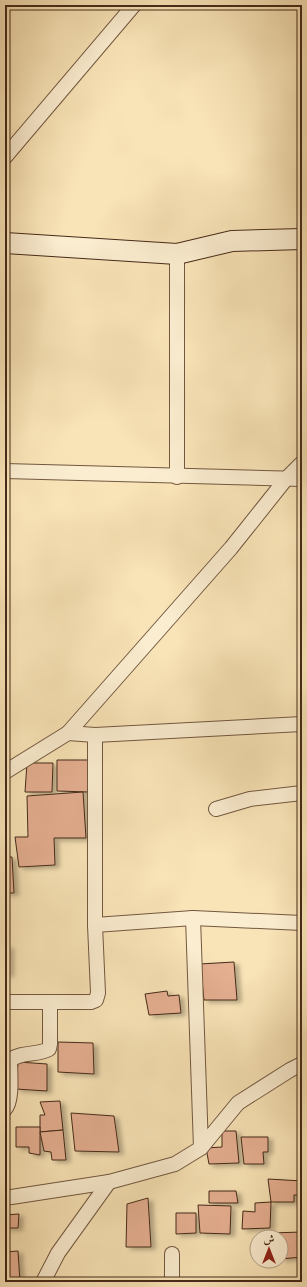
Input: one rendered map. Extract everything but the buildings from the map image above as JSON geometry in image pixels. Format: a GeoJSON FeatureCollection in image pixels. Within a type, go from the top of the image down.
{"type":"FeatureCollection","features":[{"type":"Feature","properties":{"kind":"street"},"geometry":{"type":"LineString","coordinates":[[5,157],[134,5]]}},
{"type":"Feature","properties":{"kind":"street"},"geometry":{"type":"LineString","coordinates":[[5,243],[176,254],[232,241],[302,239]]}},
{"type":"Feature","properties":{"kind":"street"},"geometry":{"type":"LineString","coordinates":[[176,254],[177,477]]}},
{"type":"Feature","properties":{"kind":"street"},"geometry":{"type":"LineString","coordinates":[[5,772],[68,733],[231,548],[286,479],[302,463]]}},
{"type":"Feature","properties":{"kind":"street"},"geometry":{"type":"LineString","coordinates":[[5,471],[177,477],[302,479]]}},
{"type":"Feature","properties":{"kind":"street"},"geometry":{"type":"LineString","coordinates":[[68,733],[95,735],[302,724]]}},
{"type":"Feature","properties":{"kind":"street"},"geometry":{"type":"LineString","coordinates":[[5,1002],[91,1002],[96,1000],[98,993],[94,925],[95,735]]}},
{"type":"Feature","properties":{"kind":"street"},"geometry":{"type":"LineString","coordinates":[[216,809],[250,799],[302,792]]}},
{"type":"Feature","properties":{"kind":"street"},"geometry":{"type":"LineString","coordinates":[[94,925],[192,918],[302,923]]}},
{"type":"Feature","properties":{"kind":"street"},"geometry":{"type":"LineString","coordinates":[[192,918],[200,1148]]}},
{"type":"Feature","properties":{"kind":"street"},"geometry":{"type":"LineString","coordinates":[[5,1109],[8,1106],[10,1096],[10,1060],[17,1055],[44,1052],[48,1049],[50,1044],[50,1002]]}},
{"type":"Feature","properties":{"kind":"street"},"geometry":{"type":"LineString","coordinates":[[5,1198],[109,1182],[175,1164],[200,1148],[238,1102],[302,1064]]}},
{"type":"Feature","properties":{"kind":"street"},"geometry":{"type":"LineString","coordinates":[[43,1282],[58,1253],[109,1182]]}},
{"type":"Feature","properties":{"kind":"street"},"geometry":{"type":"LineString","coordinates":[[172,1254],[172,1282]]}}]}
